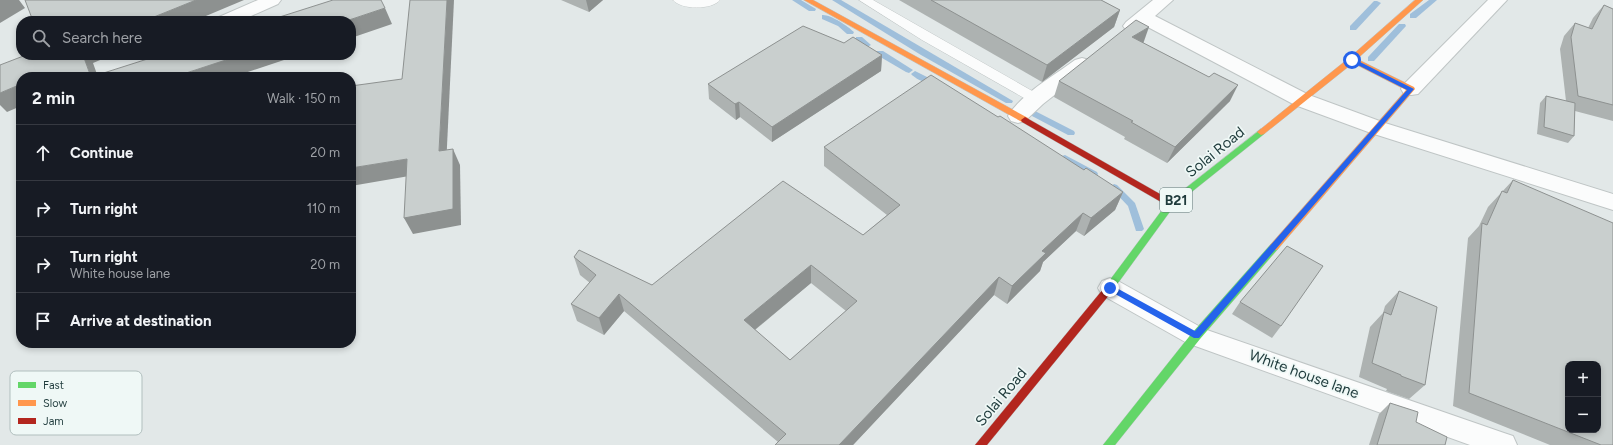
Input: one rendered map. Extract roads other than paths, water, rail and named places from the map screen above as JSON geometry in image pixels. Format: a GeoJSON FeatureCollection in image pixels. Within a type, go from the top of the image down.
{"type":"FeatureCollection","features":[{"type":"Feature","properties":{"kind":"main road"},"geometry":{"type":"LineString","coordinates":[[808,0],[1018,116],[1171,204]]}},
{"type":"Feature","properties":{"kind":"main road","name":"Solai Road"},"geometry":{"type":"LineString","coordinates":[[980,445],[1110,288],[1171,204],[1352,60],[1419,0]]}},
{"type":"Feature","properties":{"kind":"main road"},"geometry":{"type":"LineString","coordinates":[[1108,445],[1196,336],[1411,89],[1352,60]]}},
{"type":"Feature","properties":{"kind":"street"},"geometry":{"type":"LineString","coordinates":[[236,16],[272,0]]}},
{"type":"Feature","properties":{"kind":"street"},"geometry":{"type":"LineString","coordinates":[[1164,0],[1127,25],[1302,100],[1378,128],[1613,202]]}},
{"type":"Feature","properties":{"kind":"street"},"geometry":{"type":"LineString","coordinates":[[1411,89],[1498,0]]}},
{"type":"Feature","properties":{"kind":"street"},"geometry":{"type":"LineString","coordinates":[[1018,116],[1036,99],[1093,56]]}},
{"type":"Feature","properties":{"kind":"street","name":"White house lane"},"geometry":{"type":"LineString","coordinates":[[1110,288],[1196,336],[1504,445]]}},
{"type":"Feature","properties":{"kind":"lane"},"geometry":{"type":"LineString","coordinates":[[679,0],[690,4],[708,3],[714,0]]}},
{"type":"Feature","properties":{"kind":"lane"},"geometry":{"type":"LineString","coordinates":[[865,0],[926,37],[1036,99]]}},
{"type":"Feature","properties":{"kind":"waterway"},"geometry":{"type":"LineString","coordinates":[[796,0],[812,9]]}},
{"type":"Feature","properties":{"kind":"waterway"},"geometry":{"type":"LineString","coordinates":[[836,0],[924,53],[1009,101]]}},
{"type":"Feature","properties":{"kind":"waterway"},"geometry":{"type":"LineString","coordinates":[[1413,16],[1433,0]]}},
{"type":"Feature","properties":{"kind":"waterway"},"geometry":{"type":"LineString","coordinates":[[1353,28],[1377,3]]}},
{"type":"Feature","properties":{"kind":"waterway"},"geometry":{"type":"LineString","coordinates":[[825,17],[838,24]]}},
{"type":"Feature","properties":{"kind":"waterway"},"geometry":{"type":"LineString","coordinates":[[842,26],[850,32]]}},
{"type":"Feature","properties":{"kind":"waterway"},"geometry":{"type":"LineString","coordinates":[[1371,59],[1402,26]]}},
{"type":"Feature","properties":{"kind":"waterway"},"geometry":{"type":"LineString","coordinates":[[859,39],[867,45]]}},
{"type":"Feature","properties":{"kind":"waterway"},"geometry":{"type":"LineString","coordinates":[[880,53],[909,70]]}},
{"type":"Feature","properties":{"kind":"waterway"},"geometry":{"type":"LineString","coordinates":[[915,74],[926,80]]}},
{"type":"Feature","properties":{"kind":"waterway"},"geometry":{"type":"LineString","coordinates":[[1035,114],[1071,133]]}},
{"type":"Feature","properties":{"kind":"waterway"},"geometry":{"type":"LineString","coordinates":[[1065,158],[1094,174]]}},
{"type":"Feature","properties":{"kind":"waterway"},"geometry":{"type":"LineString","coordinates":[[1114,187],[1132,205],[1139,229]]}}]}
